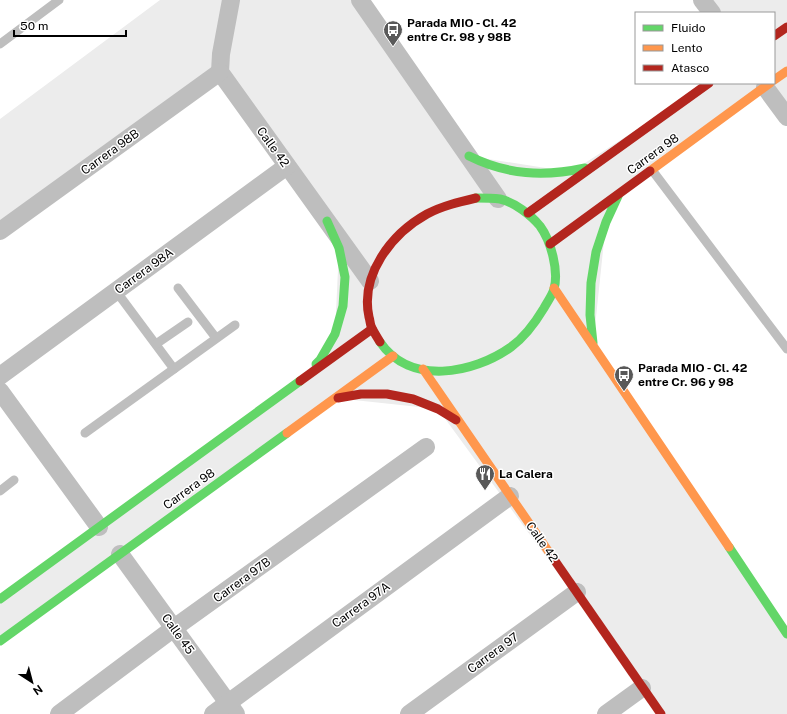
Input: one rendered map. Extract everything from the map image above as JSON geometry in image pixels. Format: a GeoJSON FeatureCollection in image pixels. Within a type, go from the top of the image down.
{"type":"FeatureCollection","features":[{"type":"Feature","properties":{"kind":"street"},"geometry":{"type":"LineString","coordinates":[[220,72],[221,54],[231,0]]}},
{"type":"Feature","properties":{"kind":"street"},"geometry":{"type":"LineString","coordinates":[[360,0],[498,199]]}},
{"type":"Feature","properties":{"kind":"street"},"geometry":{"type":"LineString","coordinates":[[702,0],[711,12]]}},
{"type":"Feature","properties":{"kind":"street"},"geometry":{"type":"LineString","coordinates":[[775,35],[787,27]]}},
{"type":"Feature","properties":{"kind":"street","name":"Carrera 98"},"geometry":{"type":"LineString","coordinates":[[775,79],[787,71]]}},
{"type":"Feature","properties":{"kind":"street","name":"Calle 42"},"geometry":{"type":"LineString","coordinates":[[220,72],[370,280]]}},
{"type":"Feature","properties":{"kind":"street","name":"Carrera 98B"},"geometry":{"type":"LineString","coordinates":[[0,231],[220,72]]}},
{"type":"Feature","properties":{"kind":"street","name":"Carrera 98"},"geometry":{"type":"LineString","coordinates":[[528,213],[708,84]]}},
{"type":"Feature","properties":{"kind":"street","name":"Carrera 98"},"geometry":{"type":"LineString","coordinates":[[550,244],[769,84]]}},
{"type":"Feature","properties":{"kind":"street"},"geometry":{"type":"LineString","coordinates":[[770,84],[787,118]]}},
{"type":"Feature","properties":{"kind":"street"},"geometry":{"type":"LineString","coordinates":[[469,156],[488,165],[529,174],[571,172],[592,167]]}},
{"type":"Feature","properties":{"kind":"street","name":"Carrera 98A"},"geometry":{"type":"LineString","coordinates":[[0,376],[287,166]]}},
{"type":"Feature","properties":{"kind":"street"},"geometry":{"type":"LineString","coordinates":[[593,346],[590,315],[591,283],[596,252],[606,222],[620,193]]}},
{"type":"Feature","properties":{"kind":"street"},"geometry":{"type":"LineString","coordinates":[[476,198],[498,199],[517,206],[528,213],[545,233],[550,244],[554,259],[555,275],[554,288],[542,311],[529,330],[511,346],[491,359],[469,367],[446,371],[411,367],[401,362],[384,348],[372,329],[367,313],[367,296],[370,280],[376,264],[389,245],[409,225],[424,215],[439,208],[456,202],[476,198]]}},
{"type":"Feature","properties":{"kind":"street"},"geometry":{"type":"LineString","coordinates":[[300,381],[320,360],[335,334],[343,306],[345,277],[339,248],[327,221]]}},
{"type":"Feature","properties":{"kind":"street"},"geometry":{"type":"LineString","coordinates":[[554,288],[787,634]]}},
{"type":"Feature","properties":{"kind":"street","name":"Carrera 98"},"geometry":{"type":"LineString","coordinates":[[0,599],[372,329]]}},
{"type":"Feature","properties":{"kind":"street","name":"Carrera 98"},"geometry":{"type":"LineString","coordinates":[[0,641],[393,356]]}},
{"type":"Feature","properties":{"kind":"street","name":"Calle 42"},"geometry":{"type":"LineString","coordinates":[[423,369],[661,714]]}},
{"type":"Feature","properties":{"kind":"street"},"geometry":{"type":"LineString","coordinates":[[0,391],[99,527]]}},
{"type":"Feature","properties":{"kind":"street"},"geometry":{"type":"LineString","coordinates":[[334,398],[361,394],[387,394],[413,399],[438,409],[461,423]]}},
{"type":"Feature","properties":{"kind":"street","name":"Carrera 97B"},"geometry":{"type":"LineString","coordinates":[[59,714],[174,628],[426,447]]}},
{"type":"Feature","properties":{"kind":"street","name":"Carrera 97A"},"geometry":{"type":"LineString","coordinates":[[213,714],[232,708],[510,496]]}},
{"type":"Feature","properties":{"kind":"street","name":"Calle 45"},"geometry":{"type":"LineString","coordinates":[[120,554],[232,708]]}},
{"type":"Feature","properties":{"kind":"street","name":"Carrera 97"},"geometry":{"type":"LineString","coordinates":[[409,714],[577,592]]}},
{"type":"Feature","properties":{"kind":"street"},"geometry":{"type":"LineString","coordinates":[[606,714],[642,688]]}},
{"type":"Feature","properties":{"kind":"lane"},"geometry":{"type":"LineString","coordinates":[[0,44],[59,0]]}},
{"type":"Feature","properties":{"kind":"lane"},"geometry":{"type":"LineString","coordinates":[[652,170],[787,349]]}},
{"type":"Feature","properties":{"kind":"lane"},"geometry":{"type":"LineString","coordinates":[[178,288],[216,338]]}},
{"type":"Feature","properties":{"kind":"lane"},"geometry":{"type":"LineString","coordinates":[[116,292],[174,369]]}},
{"type":"Feature","properties":{"kind":"lane"},"geometry":{"type":"LineString","coordinates":[[156,344],[188,322]]}},
{"type":"Feature","properties":{"kind":"lane"},"geometry":{"type":"LineString","coordinates":[[85,433],[235,325]]}},
{"type":"Feature","properties":{"kind":"lane"},"geometry":{"type":"LineString","coordinates":[[0,491],[14,480]]}},
{"type":"Feature","properties":{"kind":"shaded area"},"geometry":{"type":"Polygon","coordinates":[[[160,0],[360,0],[469,156],[571,172],[707,84],[775,84],[775,12],[711,12],[702,0],[787,0],[787,117],[765,87],[620,193],[606,222],[593,346],[787,634],[787,714],[661,714],[438,409],[335,398],[0,641],[0,599],[300,381],[335,334],[339,248],[220,73],[0,231],[0,119],[160,0]]]}},
{"type":"Feature","properties":{"kind":"traffic: fast"},"geometry":{"type":"LineString","coordinates":[[469,156],[512,171],[555,173],[585,168]]}},
{"type":"Feature","properties":{"kind":"traffic: fast"},"geometry":{"type":"LineString","coordinates":[[593,343],[590,315],[591,283],[596,252],[606,222],[618,196]]}},
{"type":"Feature","properties":{"kind":"traffic: fast"},"geometry":{"type":"LineString","coordinates":[[380,342],[393,356],[408,365],[425,370],[442,371],[461,369],[479,364],[511,347],[525,334],[537,319],[552,294],[555,282],[555,265],[551,248],[544,232],[532,218],[511,203],[500,199],[476,198]]}},
{"type":"Feature","properties":{"kind":"traffic: fast"},"geometry":{"type":"LineString","coordinates":[[316,364],[320,360],[335,334],[343,306],[345,277],[339,248],[327,221]]}},
{"type":"Feature","properties":{"kind":"traffic: fast"},"geometry":{"type":"LineString","coordinates":[[0,599],[300,381]]}},
{"type":"Feature","properties":{"kind":"traffic: fast"},"geometry":{"type":"LineString","coordinates":[[0,641],[287,433]]}},
{"type":"Feature","properties":{"kind":"traffic: fast"},"geometry":{"type":"LineString","coordinates":[[729,547],[787,634]]}},
{"type":"Feature","properties":{"kind":"traffic: slow"},"geometry":{"type":"LineString","coordinates":[[775,79],[787,71]]}},
{"type":"Feature","properties":{"kind":"traffic: slow"},"geometry":{"type":"LineString","coordinates":[[650,171],[769,84]]}},
{"type":"Feature","properties":{"kind":"traffic: slow"},"geometry":{"type":"LineString","coordinates":[[554,288],[729,547]]}},
{"type":"Feature","properties":{"kind":"traffic: slow"},"geometry":{"type":"LineString","coordinates":[[287,433],[393,356]]}},
{"type":"Feature","properties":{"kind":"traffic: slow"},"geometry":{"type":"LineString","coordinates":[[423,369],[553,558]]}},
{"type":"Feature","properties":{"kind":"traffic: jam"},"geometry":{"type":"LineString","coordinates":[[775,35],[787,27]]}},
{"type":"Feature","properties":{"kind":"traffic: jam"},"geometry":{"type":"LineString","coordinates":[[528,213],[708,84]]}},
{"type":"Feature","properties":{"kind":"traffic: jam"},"geometry":{"type":"LineString","coordinates":[[550,244],[650,171]]}},
{"type":"Feature","properties":{"kind":"traffic: jam"},"geometry":{"type":"LineString","coordinates":[[380,342],[371,326],[367,301],[369,286],[381,257],[390,244],[414,222],[445,206],[476,198]]}},
{"type":"Feature","properties":{"kind":"traffic: jam"},"geometry":{"type":"LineString","coordinates":[[300,381],[372,329]]}},
{"type":"Feature","properties":{"kind":"traffic: jam"},"geometry":{"type":"LineString","coordinates":[[338,398],[361,394],[387,394],[413,399],[438,409],[456,420]]}},
{"type":"Feature","properties":{"kind":"traffic: jam"},"geometry":{"type":"LineString","coordinates":[[553,558],[661,714]]}},
{"type":"Feature","properties":{"kind":"place","name":"Parada MIO - Cl. 42 entre Cr. 98 y 98B"},"geometry":{"type":"Point","coordinates":[393,47]}},
{"type":"Feature","properties":{"kind":"place","name":"Parada MIO - Cl. 42 entre Cr. 96 y 98"},"geometry":{"type":"Point","coordinates":[624,392]}},
{"type":"Feature","properties":{"kind":"place","name":"La Calera"},"geometry":{"type":"Point","coordinates":[485,491]}}]}
